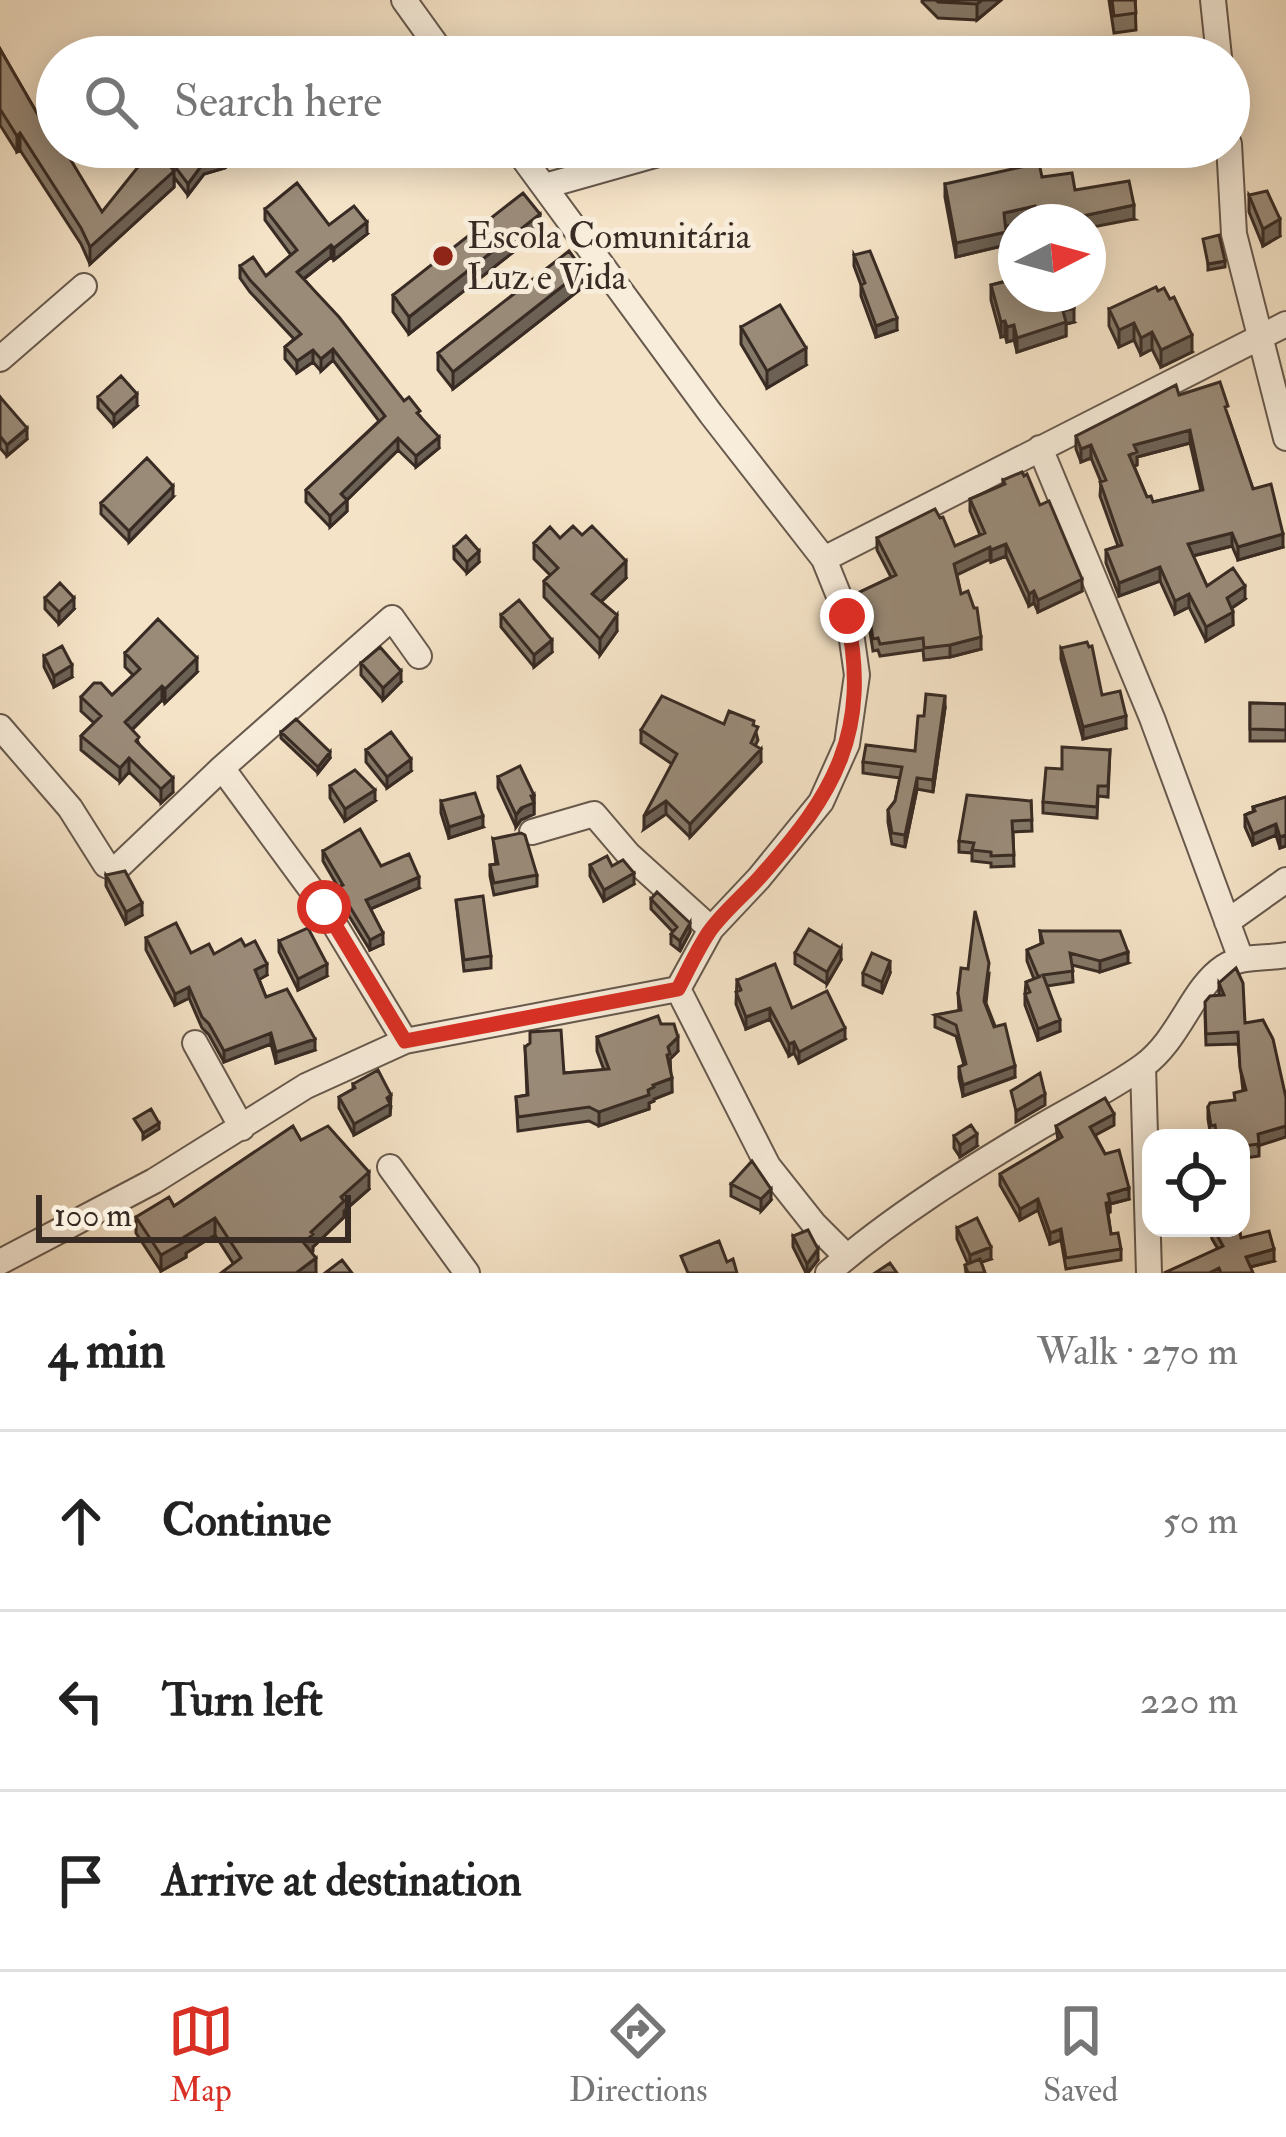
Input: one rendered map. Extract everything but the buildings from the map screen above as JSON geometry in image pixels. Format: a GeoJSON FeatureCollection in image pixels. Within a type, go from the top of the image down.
{"type":"FeatureCollection","features":[{"type":"Feature","properties":{"kind":"street"},"geometry":{"type":"LineString","coordinates":[[404,0],[430,36]]}},
{"type":"Feature","properties":{"kind":"street"},"geometry":{"type":"LineString","coordinates":[[1213,0],[1217,36]]}},
{"type":"Feature","properties":{"kind":"street"},"geometry":{"type":"LineString","coordinates":[[531,168],[710,414],[824,559],[847,616],[856,675],[848,744],[821,802],[711,929],[678,989]]}},
{"type":"Feature","properties":{"kind":"street"},"geometry":{"type":"LineString","coordinates":[[545,186],[609,168]]}},
{"type":"Feature","properties":{"kind":"street"},"geometry":{"type":"LineString","coordinates":[[1230,168],[1234,234],[1286,438]]}},
{"type":"Feature","properties":{"kind":"street"},"geometry":{"type":"LineString","coordinates":[[0,359],[84,286]]}},
{"type":"Feature","properties":{"kind":"street"},"geometry":{"type":"LineString","coordinates":[[824,559],[1286,324]]}},
{"type":"Feature","properties":{"kind":"street"},"geometry":{"type":"LineString","coordinates":[[1040,448],[1144,698],[1241,959]]}},
{"type":"Feature","properties":{"kind":"street"},"geometry":{"type":"LineString","coordinates":[[0,727],[70,808],[110,868],[116,869],[392,618],[419,656]]}},
{"type":"Feature","properties":{"kind":"street"},"geometry":{"type":"LineString","coordinates":[[222,768],[324,907],[405,1041]]}},
{"type":"Feature","properties":{"kind":"street"},"geometry":{"type":"LineString","coordinates":[[532,832],[594,814],[629,855],[711,929]]}},
{"type":"Feature","properties":{"kind":"street"},"geometry":{"type":"LineString","coordinates":[[1227,922],[1286,880]]}},
{"type":"Feature","properties":{"kind":"street"},"geometry":{"type":"LineString","coordinates":[[678,989],[768,1166],[814,1224],[838,1265],[991,1156],[1143,1066],[1168,1044],[1208,981],[1225,965],[1286,955]]}},
{"type":"Feature","properties":{"kind":"street"},"geometry":{"type":"LineString","coordinates":[[0,1262],[154,1181],[306,1087],[405,1041],[678,989]]}},
{"type":"Feature","properties":{"kind":"street"},"geometry":{"type":"LineString","coordinates":[[195,1043],[242,1128]]}},
{"type":"Feature","properties":{"kind":"street"},"geometry":{"type":"LineString","coordinates":[[1143,1066],[1149,1273]]}},
{"type":"Feature","properties":{"kind":"street"},"geometry":{"type":"LineString","coordinates":[[389,1167],[466,1273]]}},
{"type":"Feature","properties":{"kind":"place","name":"Escola Comunitária Luz e Vida"},"geometry":{"type":"Point","coordinates":[443,256]}},
{"type":"Feature","properties":{"kind":"route"},"geometry":{"type":"LineString","coordinates":[[324,907],[405,1041],[678,989],[711,929],[821,802],[848,744],[856,675],[847,616]]}}]}
